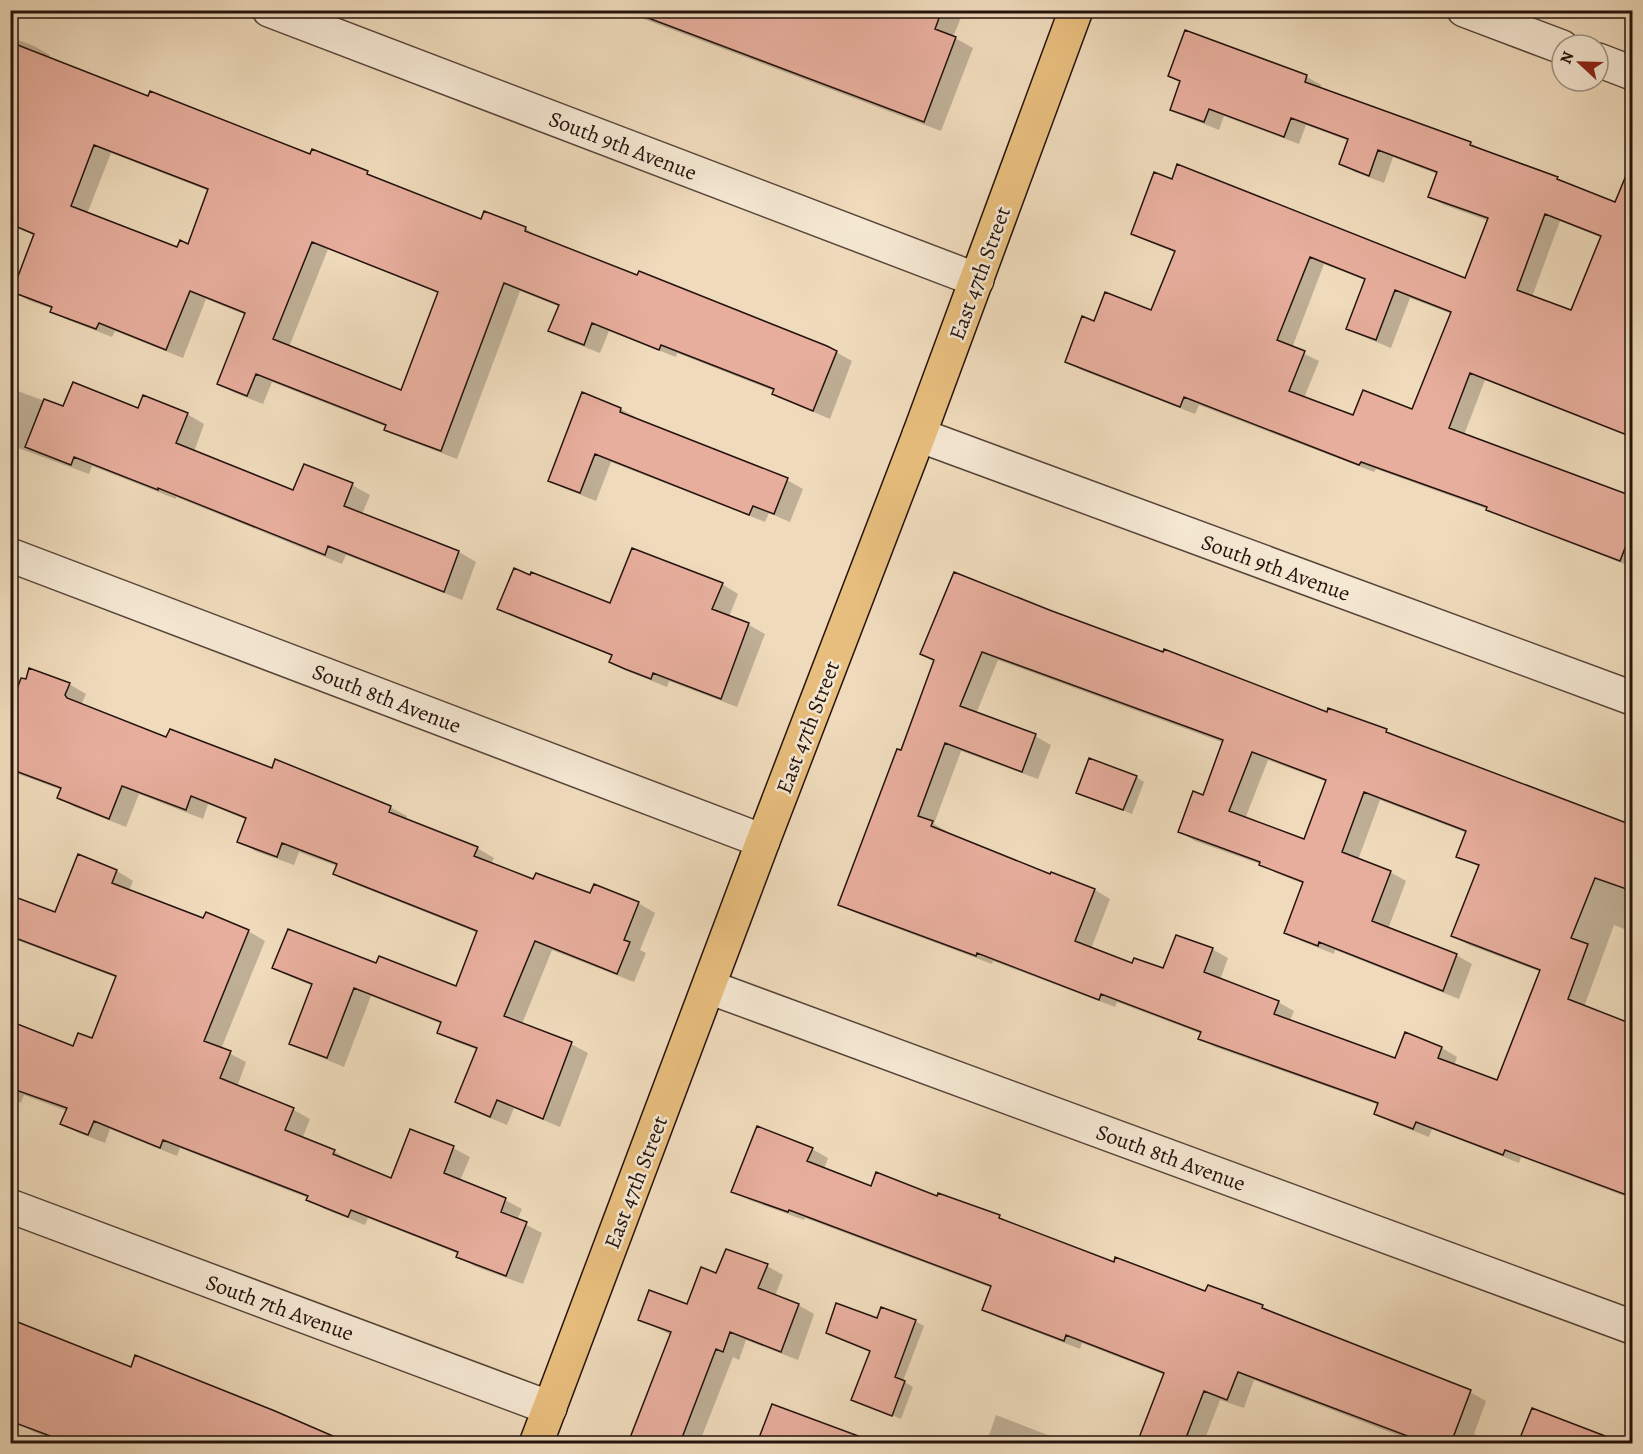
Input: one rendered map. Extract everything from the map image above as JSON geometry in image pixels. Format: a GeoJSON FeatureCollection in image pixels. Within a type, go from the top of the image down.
{"type":"FeatureCollection","features":[{"type":"Feature","properties":{"kind":"main road","name":"East 47th Street"},"geometry":{"type":"LineString","coordinates":[[536,1443],[919,435],[1076,10]]}},
{"type":"Feature","properties":{"kind":"street"},"geometry":{"type":"LineString","coordinates":[[1464,10],[1550,42]]}},
{"type":"Feature","properties":{"kind":"street","name":"South 9th Avenue"},"geometry":{"type":"LineString","coordinates":[[289,14],[976,280]]}},
{"type":"Feature","properties":{"kind":"street"},"geometry":{"type":"LineString","coordinates":[[1610,65],[1632,73]]}},
{"type":"Feature","properties":{"kind":"street","name":"South 9th Avenue"},"geometry":{"type":"LineString","coordinates":[[919,435],[1632,698]]}},
{"type":"Feature","properties":{"kind":"street","name":"South 8th Avenue"},"geometry":{"type":"LineString","coordinates":[[10,555],[763,841]]}},
{"type":"Feature","properties":{"kind":"street","name":"South 8th Avenue"},"geometry":{"type":"LineString","coordinates":[[710,987],[1632,1327]]}},
{"type":"Feature","properties":{"kind":"street","name":"South 7th Avenue"},"geometry":{"type":"LineString","coordinates":[[10,1206],[550,1408]]}},
{"type":"Feature","properties":{"kind":"building"},"geometry":{"type":"Polygon","coordinates":[[[636,10],[942,10],[935,29],[956,37],[924,122],[635,13],[636,10]]]}},
{"type":"Feature","properties":{"kind":"building"},"geometry":{"type":"Polygon","coordinates":[[[1185,30],[1307,75],[1305,82],[1471,142],[1470,145],[1558,177],[1557,179],[1615,202],[1632,161],[1632,437],[1470,373],[1449,428],[1632,496],[1632,530],[1620,561],[1486,510],[1487,507],[1361,462],[1359,465],[1184,397],[1180,407],[1065,362],[1082,316],[1094,321],[1105,292],[1151,310],[1175,251],[1131,234],[1154,172],[1172,179],[1177,164],[1465,278],[1488,218],[1428,197],[1437,172],[1378,150],[1369,176],[1339,164],[1348,139],[1291,118],[1284,137],[1209,109],[1204,122],[1170,110],[1180,81],[1168,76],[1185,30]],[[1545,214],[1517,290],[1571,310],[1601,236],[1545,214]],[[1310,257],[1277,340],[1305,351],[1289,391],[1353,415],[1363,390],[1412,409],[1451,312],[1395,290],[1376,340],[1346,329],[1365,279],[1310,257]]]}},
{"type":"Feature","properties":{"kind":"building"},"geometry":{"type":"Polygon","coordinates":[[[10,42],[148,96],[150,91],[310,154],[312,149],[368,171],[367,174],[481,219],[484,211],[526,227],[525,231],[637,275],[639,271],[837,351],[813,411],[772,394],[774,389],[661,345],[659,350],[592,323],[584,345],[548,331],[559,305],[504,283],[441,451],[384,430],[386,425],[256,374],[247,396],[217,384],[245,313],[190,291],[166,350],[99,323],[96,329],[50,312],[52,307],[12,292],[34,234],[10,224],[10,42]],[[94,145],[71,206],[177,247],[180,240],[188,244],[208,189],[94,145]],[[312,242],[273,339],[401,390],[438,292],[312,242]]]}},
{"type":"Feature","properties":{"kind":"building"},"geometry":{"type":"Polygon","coordinates":[[[73,382],[138,408],[143,395],[188,413],[176,443],[293,490],[304,464],[353,483],[344,506],[459,551],[444,592],[328,546],[325,555],[74,457],[71,465],[25,447],[44,399],[63,406],[73,382]]]}},
{"type":"Feature","properties":{"kind":"building"},"geometry":{"type":"Polygon","coordinates":[[[582,392],[621,408],[620,412],[788,478],[774,514],[753,506],[749,515],[595,454],[580,493],[548,481],[582,392]]]}},
{"type":"Feature","properties":{"kind":"building"},"geometry":{"type":"Polygon","coordinates":[[[632,548],[723,583],[712,609],[749,623],[721,699],[653,673],[651,679],[625,669],[609,662],[612,655],[497,609],[514,568],[530,575],[531,572],[610,603],[632,548]]]}},
{"type":"Feature","properties":{"kind":"building"},"geometry":{"type":"Polygon","coordinates":[[[954,572],[1052,611],[1163,652],[1164,649],[1327,712],[1328,708],[1387,729],[1386,732],[1632,825],[1632,891],[1595,878],[1571,938],[1588,944],[1568,999],[1632,1024],[1632,1197],[1505,1150],[1503,1155],[1416,1122],[1413,1129],[1374,1114],[1378,1103],[1198,1039],[1201,1032],[1101,994],[1099,1000],[977,953],[976,956],[838,905],[897,749],[901,750],[934,660],[920,654],[954,572]],[[982,652],[960,706],[1036,734],[1022,772],[945,743],[918,816],[933,821],[931,826],[1050,874],[1051,872],[1095,889],[1075,941],[1132,963],[1134,958],[1163,968],[1176,935],[1213,948],[1204,972],[1279,1001],[1274,1014],[1395,1058],[1405,1032],[1442,1047],[1438,1058],[1497,1080],[1540,970],[1451,936],[1479,865],[1456,857],[1466,831],[1364,792],[1342,852],[1391,871],[1372,921],[1457,954],[1443,991],[1319,942],[1318,946],[1284,933],[1303,882],[1259,865],[1260,862],[1178,832],[1193,791],[1203,795],[1223,740],[982,652]],[[1252,752],[1229,811],[1304,839],[1326,780],[1252,752]]]}},
{"type":"Feature","properties":{"kind":"building"},"geometry":{"type":"Polygon","coordinates":[[[29,668],[70,683],[65,695],[67,698],[166,737],[170,729],[272,768],[275,759],[391,806],[389,812],[478,847],[474,856],[533,879],[536,873],[590,893],[594,884],[639,902],[624,940],[630,942],[617,974],[535,941],[504,1016],[572,1042],[543,1119],[497,1100],[490,1117],[455,1102],[477,1048],[437,1033],[441,1022],[354,988],[327,1058],[289,1044],[312,984],[272,968],[288,929],[376,963],[379,956],[456,986],[477,931],[333,874],[337,864],[282,843],[277,857],[237,842],[246,818],[191,796],[186,810],[122,786],[109,819],[57,798],[61,788],[10,769],[10,708],[21,678],[26,679],[29,668]]]}},
{"type":"Feature","properties":{"kind":"building"},"geometry":{"type":"Polygon","coordinates":[[[1089,758],[1137,776],[1123,810],[1076,793],[1089,758]]]}},
{"type":"Feature","properties":{"kind":"building"},"geometry":{"type":"Polygon","coordinates":[[[78,854],[117,870],[112,883],[203,918],[206,912],[249,930],[204,1041],[231,1051],[220,1078],[294,1108],[285,1130],[335,1150],[333,1154],[391,1178],[410,1129],[454,1146],[444,1173],[506,1198],[501,1212],[527,1222],[506,1276],[456,1257],[458,1252],[351,1210],[348,1217],[306,1200],[308,1196],[163,1140],[160,1148],[94,1121],[88,1135],[60,1124],[67,1108],[10,1088],[10,1021],[73,1046],[78,1033],[92,1038],[116,976],[10,936],[10,895],[55,912],[78,854]]]}},
{"type":"Feature","properties":{"kind":"building"},"geometry":{"type":"Polygon","coordinates":[[[757,1126],[813,1148],[807,1161],[871,1186],[876,1172],[937,1196],[938,1193],[1000,1215],[999,1218],[1114,1262],[1115,1257],[1205,1291],[1208,1285],[1263,1305],[1262,1308],[1471,1390],[1451,1443],[1426,1443],[1238,1372],[1227,1400],[1204,1391],[1184,1443],[1137,1443],[1164,1373],[1066,1335],[1064,1341],[982,1310],[991,1286],[789,1210],[788,1212],[731,1192],[757,1126]]]}},
{"type":"Feature","properties":{"kind":"building"},"geometry":{"type":"Polygon","coordinates":[[[726,1249],[768,1264],[758,1288],[799,1304],[781,1352],[730,1332],[723,1352],[716,1349],[680,1443],[628,1443],[671,1332],[638,1320],[649,1290],[687,1304],[701,1267],[716,1273],[726,1249]]]}},
{"type":"Feature","properties":{"kind":"building"},"geometry":{"type":"Polygon","coordinates":[[[836,1303],[877,1318],[881,1307],[916,1320],[895,1377],[905,1381],[892,1416],[851,1400],[870,1351],[826,1333],[836,1303]]]}},
{"type":"Feature","properties":{"kind":"building"},"geometry":{"type":"Polygon","coordinates":[[[10,1319],[131,1367],[135,1355],[349,1443],[69,1443],[10,1421],[10,1319]]]}},
{"type":"Feature","properties":{"kind":"building"},"geometry":{"type":"Polygon","coordinates":[[[772,1404],[869,1440],[868,1443],[757,1443],[772,1404]]]}},
{"type":"Feature","properties":{"kind":"building"},"geometry":{"type":"Polygon","coordinates":[[[1532,1408],[1618,1441],[1617,1443],[1518,1443],[1532,1408]]]}}]}
